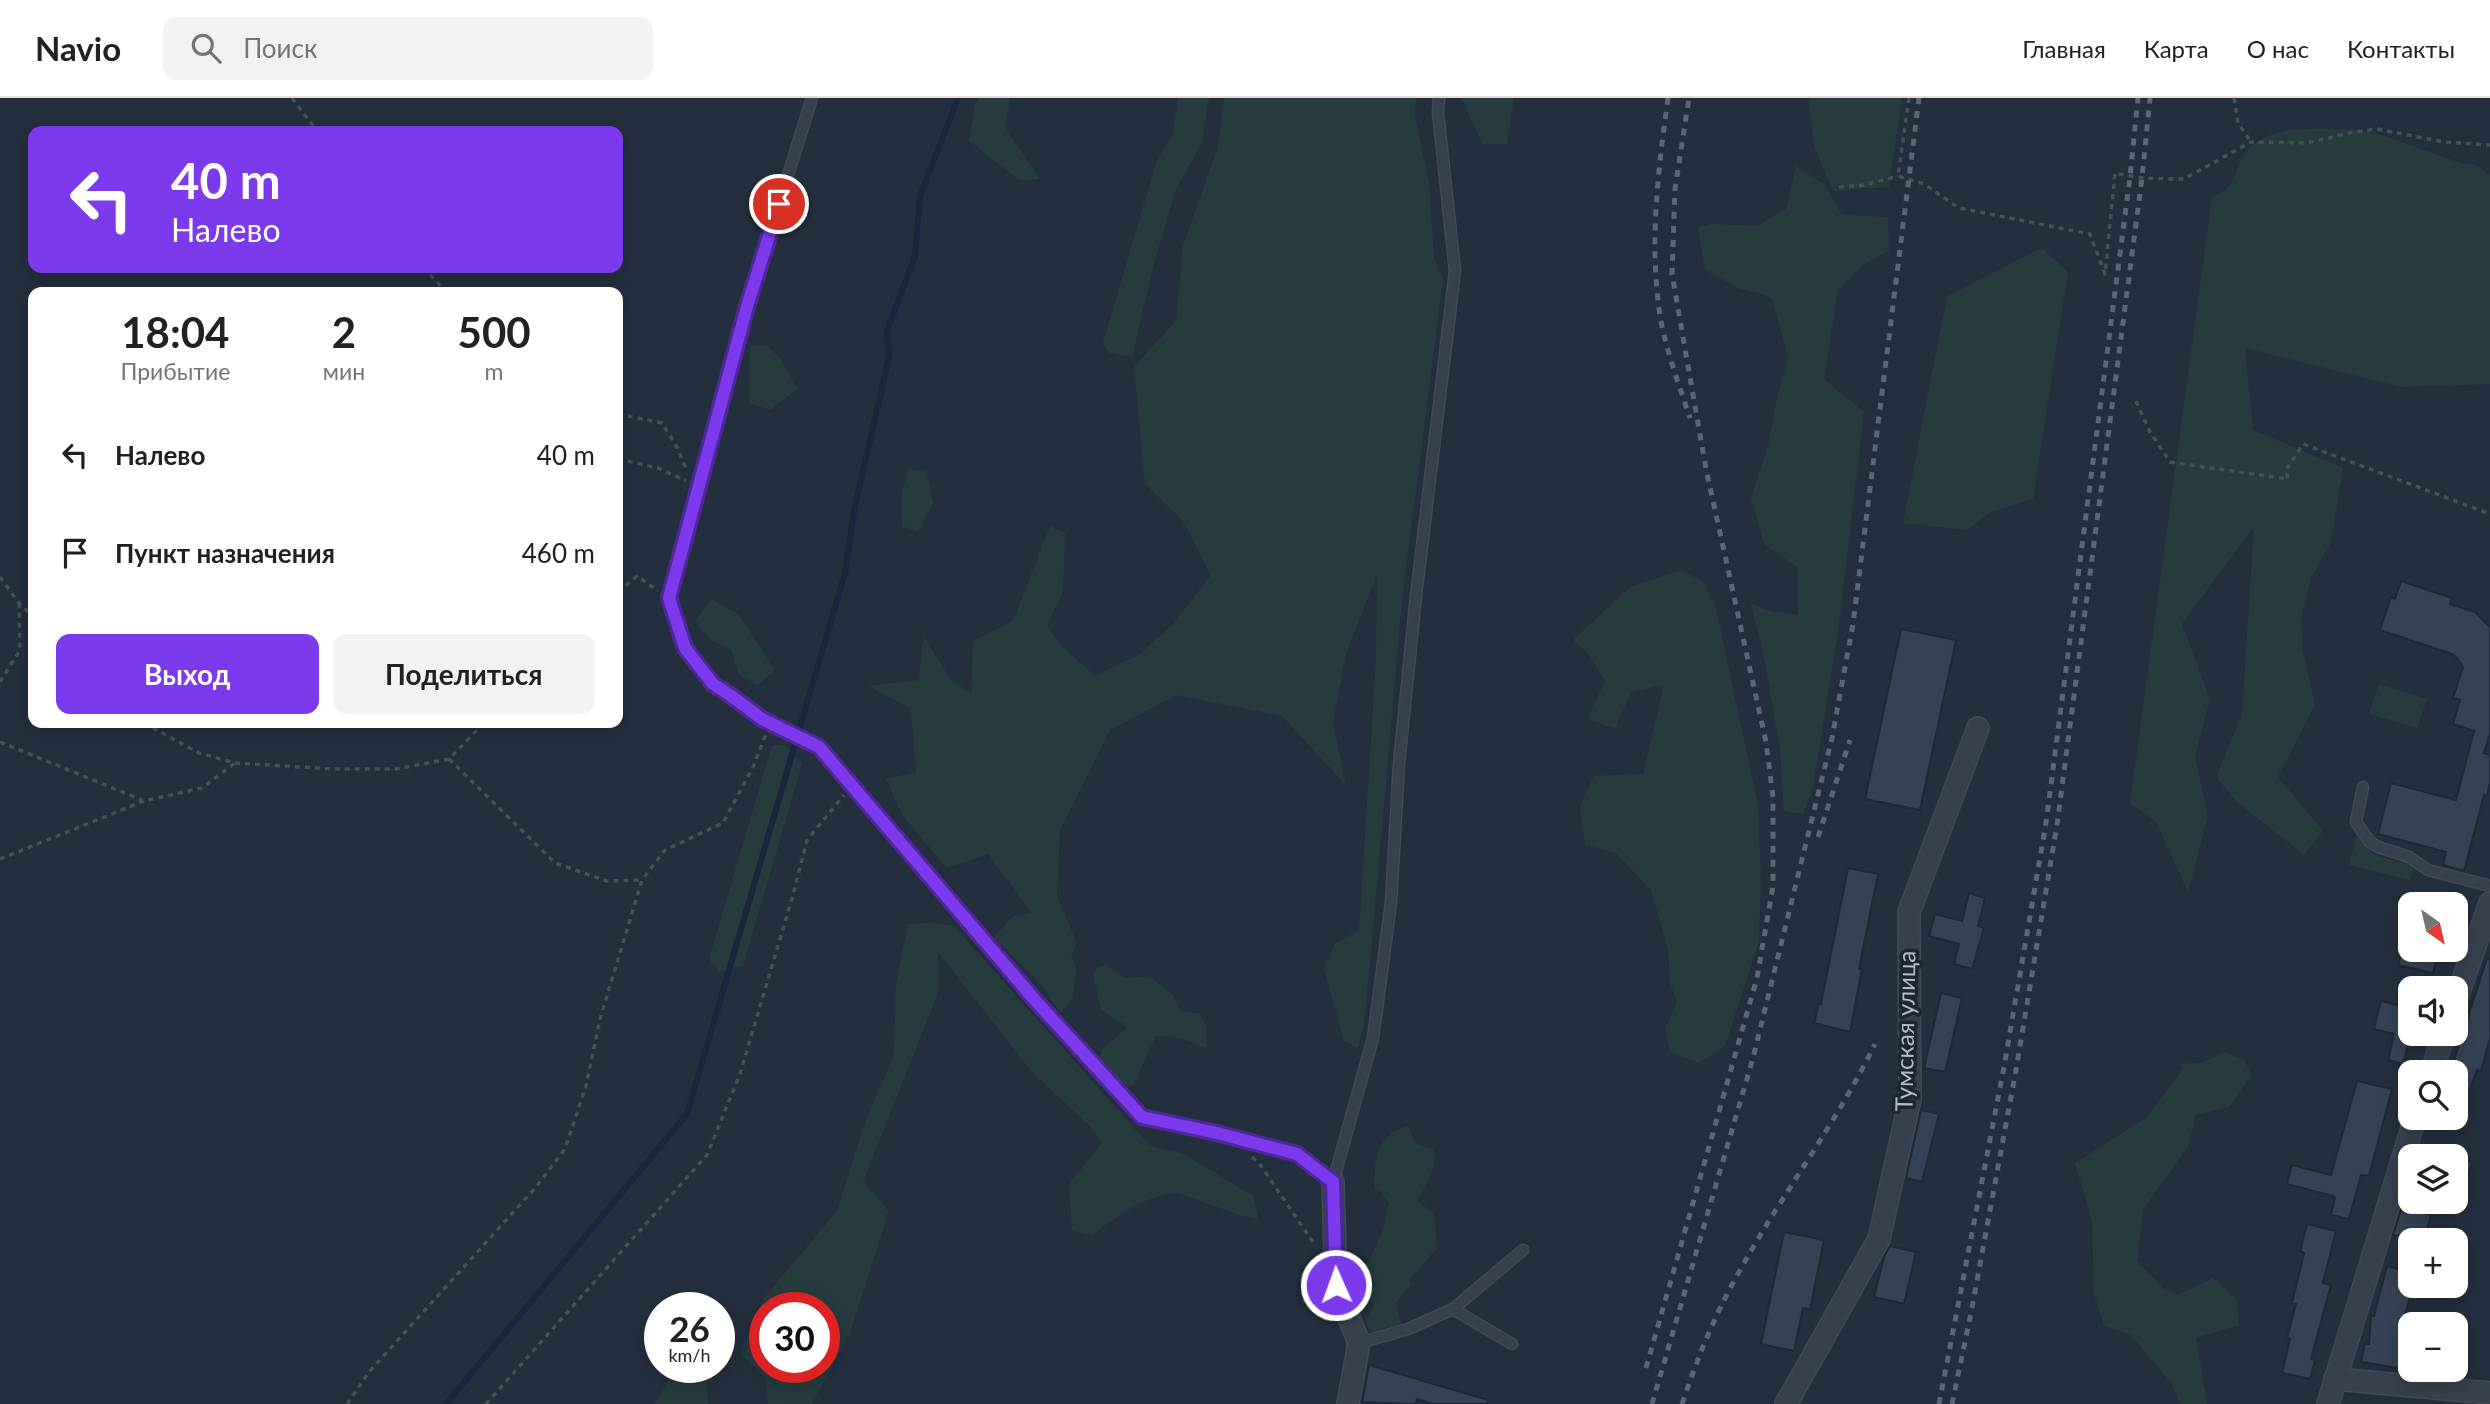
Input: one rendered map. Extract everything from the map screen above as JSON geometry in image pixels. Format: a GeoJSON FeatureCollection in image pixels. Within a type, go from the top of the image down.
{"type":"FeatureCollection","features":[{"type":"Feature","properties":{"kind":"street","name":"Тумская улица"},"geometry":{"type":"LineString","coordinates":[[1786,1404],[1879,1239],[1910,1099],[1909,912],[1978,728]]}},
{"type":"Feature","properties":{"kind":"street"},"geometry":{"type":"LineString","coordinates":[[2464,976],[2490,903]]}},
{"type":"Feature","properties":{"kind":"street"},"geometry":{"type":"LineString","coordinates":[[2328,1404],[2411,1130]]}},
{"type":"Feature","properties":{"kind":"street"},"geometry":{"type":"LineString","coordinates":[[1333,1182],[1336,1285],[1359,1343],[1348,1404]]}},
{"type":"Feature","properties":{"kind":"street"},"geometry":{"type":"LineString","coordinates":[[2335,1379],[2490,1393]]}},
{"type":"Feature","properties":{"kind":"lane"},"geometry":{"type":"LineString","coordinates":[[812,98],[746,310],[669,598],[685,648],[713,684],[776,726],[819,747],[1034,999],[1142,1117],[1297,1154],[1333,1182],[1375,1025],[1391,903],[1399,764],[1416,596],[1454,284],[1455,271],[1438,112],[1439,98]]}},
{"type":"Feature","properties":{"kind":"lane"},"geometry":{"type":"LineString","coordinates":[[2363,787],[2356,822],[2373,845],[2409,857],[2428,870],[2490,886]]}},
{"type":"Feature","properties":{"kind":"lane"},"geometry":{"type":"LineString","coordinates":[[1359,1343],[1408,1329],[1453,1309],[1523,1250]]}},
{"type":"Feature","properties":{"kind":"lane"},"geometry":{"type":"LineString","coordinates":[[1453,1309],[1512,1344]]}},
{"type":"Feature","properties":{"kind":"path"},"geometry":{"type":"LineString","coordinates":[[292,98],[313,126]]}},
{"type":"Feature","properties":{"kind":"path"},"geometry":{"type":"LineString","coordinates":[[1898,176],[1909,98]]}},
{"type":"Feature","properties":{"kind":"path"},"geometry":{"type":"LineString","coordinates":[[2234,98],[2238,123],[2251,142]]}},
{"type":"Feature","properties":{"kind":"path"},"geometry":{"type":"LineString","coordinates":[[1839,187],[1864,185],[1898,176],[1924,184],[1959,208],[2090,234],[2105,274],[2115,173],[2142,178],[2184,179],[2251,142],[2307,143],[2377,129],[2444,142],[2490,145]]}},
{"type":"Feature","properties":{"kind":"path"},"geometry":{"type":"LineString","coordinates":[[428,273],[442,287]]}},
{"type":"Feature","properties":{"kind":"path"},"geometry":{"type":"LineString","coordinates":[[2136,401],[2150,432],[2170,462],[2288,479],[2286,470],[2303,444],[2490,514]]}},
{"type":"Feature","properties":{"kind":"path"},"geometry":{"type":"LineString","coordinates":[[623,415],[662,423],[677,447],[691,483],[658,468],[623,460]]}},
{"type":"Feature","properties":{"kind":"path"},"geometry":{"type":"LineString","coordinates":[[623,588],[637,576],[669,598]]}},
{"type":"Feature","properties":{"kind":"path"},"geometry":{"type":"LineString","coordinates":[[0,577],[28,612]]}},
{"type":"Feature","properties":{"kind":"path"},"geometry":{"type":"LineString","coordinates":[[0,682],[20,650],[19,603]]}},
{"type":"Feature","properties":{"kind":"path"},"geometry":{"type":"LineString","coordinates":[[347,1404],[369,1372],[536,1187],[565,1149],[586,1086],[600,1019],[642,880],[665,850],[723,823],[776,726]]}},
{"type":"Feature","properties":{"kind":"path"},"geometry":{"type":"LineString","coordinates":[[153,728],[199,753],[235,763],[334,769],[396,769],[449,759],[479,728]]}},
{"type":"Feature","properties":{"kind":"path"},"geometry":{"type":"LineString","coordinates":[[0,742],[144,801]]}},
{"type":"Feature","properties":{"kind":"path"},"geometry":{"type":"LineString","coordinates":[[449,759],[555,863],[607,881],[642,880]]}},
{"type":"Feature","properties":{"kind":"path"},"geometry":{"type":"LineString","coordinates":[[0,859],[144,801],[202,788],[235,763]]}},
{"type":"Feature","properties":{"kind":"path"},"geometry":{"type":"LineString","coordinates":[[486,1404],[708,1155],[740,1074],[807,840],[852,785]]}},
{"type":"Feature","properties":{"kind":"path"},"geometry":{"type":"LineString","coordinates":[[1251,1156],[1259,1163],[1336,1276]]}},
{"type":"Feature","properties":{"kind":"green space"},"geometry":{"type":"Polygon","coordinates":[[[979,98],[1010,98],[1005,128],[1040,179],[1019,180],[969,141],[975,104],[979,98]]]}},
{"type":"Feature","properties":{"kind":"green space"},"geometry":{"type":"Polygon","coordinates":[[[1178,98],[1209,98],[1202,142],[1175,192],[1154,264],[1132,357],[1109,353],[1103,343],[1156,163],[1173,134],[1178,98]]]}},
{"type":"Feature","properties":{"kind":"green space"},"geometry":{"type":"Polygon","coordinates":[[[1224,98],[1416,98],[1415,115],[1429,182],[1434,257],[1443,280],[1402,600],[1364,1025],[1358,1048],[1344,1041],[1324,969],[1335,944],[1359,930],[1376,661],[1377,574],[1346,654],[1333,723],[1346,785],[1282,716],[1176,695],[1110,730],[1060,830],[1057,895],[1077,944],[1071,956],[1077,968],[1072,1000],[1060,1013],[1040,983],[995,939],[1013,916],[1032,913],[988,854],[947,868],[902,815],[886,779],[916,772],[911,709],[869,686],[919,680],[923,635],[951,680],[971,693],[973,641],[1013,621],[1050,526],[1065,533],[1063,593],[1047,625],[1059,643],[1095,676],[1140,654],[1174,623],[1211,575],[1183,521],[1145,484],[1134,367],[1176,321],[1183,246],[1218,147],[1224,98]]]}},
{"type":"Feature","properties":{"kind":"green space"},"geometry":{"type":"Polygon","coordinates":[[[1461,98],[1514,98],[1507,144],[1483,144],[1461,98]]]}},
{"type":"Feature","properties":{"kind":"green space"},"geometry":{"type":"Polygon","coordinates":[[[1808,98],[1902,98],[1889,187],[1833,191],[1814,146],[1808,98]]]}},
{"type":"Feature","properties":{"kind":"green space"},"geometry":{"type":"Polygon","coordinates":[[[2352,129],[2382,135],[2463,164],[2476,165],[2490,175],[2490,384],[2401,387],[2245,348],[2253,430],[2343,468],[2331,542],[2311,578],[2301,616],[2303,651],[2315,705],[2278,777],[2323,831],[2304,855],[2237,802],[2216,777],[2242,715],[2254,526],[2182,624],[2210,699],[2195,757],[2208,816],[2188,892],[2156,822],[2130,803],[2212,197],[2229,187],[2244,155],[2253,144],[2265,137],[2294,130],[2352,129]]]}},
{"type":"Feature","properties":{"kind":"green space"},"geometry":{"type":"Polygon","coordinates":[[[1796,166],[1824,184],[1842,215],[1888,217],[1889,251],[1866,263],[1838,290],[1824,379],[1864,412],[1838,632],[1813,788],[1803,814],[1784,811],[1780,748],[1762,647],[1750,603],[1770,611],[1798,615],[1798,568],[1764,544],[1751,497],[1767,450],[1788,357],[1772,298],[1740,289],[1705,270],[1698,228],[1712,224],[1757,226],[1786,209],[1796,166]]]}},
{"type":"Feature","properties":{"kind":"green space"},"geometry":{"type":"Polygon","coordinates":[[[2042,248],[2068,272],[2033,499],[1990,512],[1967,530],[1903,523],[1947,296],[2042,248]]]}},
{"type":"Feature","properties":{"kind":"green space"},"geometry":{"type":"Polygon","coordinates":[[[766,345],[780,358],[797,389],[770,410],[749,403],[750,346],[766,345]]]}},
{"type":"Feature","properties":{"kind":"green space"},"geometry":{"type":"Polygon","coordinates":[[[908,469],[927,472],[933,503],[918,532],[902,526],[902,493],[908,469]]]}},
{"type":"Feature","properties":{"kind":"green space"},"geometry":{"type":"Polygon","coordinates":[[[1681,570],[1703,582],[1716,608],[1758,805],[1761,879],[1759,942],[1725,1046],[1699,1063],[1670,1052],[1665,1029],[1677,1002],[1670,983],[1668,950],[1651,890],[1616,853],[1585,845],[1580,806],[1594,776],[1643,774],[1664,685],[1631,692],[1615,729],[1588,719],[1605,681],[1588,653],[1573,640],[1630,587],[1681,570]]]}},
{"type":"Feature","properties":{"kind":"green space"},"geometry":{"type":"Polygon","coordinates":[[[711,599],[739,615],[775,670],[758,685],[739,675],[731,650],[710,639],[695,622],[711,599]]]}},
{"type":"Feature","properties":{"kind":"green space"},"geometry":{"type":"Polygon","coordinates":[[[2379,684],[2427,699],[2417,728],[2369,714],[2379,684]]]}},
{"type":"Feature","properties":{"kind":"green space"},"geometry":{"type":"Polygon","coordinates":[[[772,745],[785,745],[802,764],[743,966],[719,972],[709,959],[772,745]]]}},
{"type":"Feature","properties":{"kind":"green space"},"geometry":{"type":"Polygon","coordinates":[[[2356,837],[2361,838],[2374,855],[2414,866],[2410,880],[2349,865],[2356,837]]]}},
{"type":"Feature","properties":{"kind":"green space"},"geometry":{"type":"Polygon","coordinates":[[[908,924],[953,925],[1150,1146],[1182,1153],[1253,1196],[1259,1219],[1239,1215],[1178,1193],[1143,1202],[1093,1235],[1072,1231],[1069,1184],[1102,1143],[1092,1128],[1032,1072],[938,952],[939,991],[863,1182],[889,1211],[850,1333],[840,1352],[840,1292],[769,1292],[837,1211],[866,1119],[894,1055],[896,982],[908,924]]]}},
{"type":"Feature","properties":{"kind":"green space"},"geometry":{"type":"Polygon","coordinates":[[[1105,965],[1125,978],[1150,976],[1173,995],[1181,1012],[1199,1013],[1206,1025],[1207,1049],[1182,1038],[1156,1036],[1134,1084],[1128,1086],[1103,1071],[1098,1063],[1102,1049],[1128,1027],[1101,1010],[1093,974],[1097,968],[1105,965]]]}},
{"type":"Feature","properties":{"kind":"green space"},"geometry":{"type":"Polygon","coordinates":[[[2225,1052],[2244,1060],[2252,1074],[2229,1107],[2196,1115],[2188,1147],[2143,1209],[2137,1261],[2163,1288],[2178,1295],[2213,1278],[2236,1299],[2239,1325],[2196,1338],[2207,1404],[2180,1404],[2172,1384],[2131,1335],[2104,1326],[2094,1294],[2092,1221],[2075,1163],[2146,1118],[2183,1069],[2180,1064],[2201,1063],[2225,1052]]]}},
{"type":"Feature","properties":{"kind":"green space"},"geometry":{"type":"Polygon","coordinates":[[[1407,1126],[1416,1143],[1434,1150],[1433,1169],[1417,1200],[1434,1214],[1437,1248],[1409,1280],[1411,1284],[1396,1303],[1401,1324],[1372,1332],[1366,1323],[1374,1305],[1367,1293],[1347,1289],[1354,1268],[1369,1262],[1383,1230],[1389,1203],[1382,1193],[1374,1188],[1379,1150],[1388,1137],[1407,1126]]]}},
{"type":"Feature","properties":{"kind":"green space"},"geometry":{"type":"Polygon","coordinates":[[[749,1332],[749,1362],[740,1353],[749,1332]]]}},
{"type":"Feature","properties":{"kind":"green space"},"geometry":{"type":"Polygon","coordinates":[[[667,1383],[707,1383],[708,1404],[655,1404],[667,1383]]]}},
{"type":"Feature","properties":{"kind":"green space"},"geometry":{"type":"Polygon","coordinates":[[[766,1383],[823,1383],[812,1404],[768,1404],[766,1383]]]}},
{"type":"Feature","properties":{"kind":"building"},"geometry":{"type":"Polygon","coordinates":[[[2401,581],[2452,598],[2450,604],[2475,612],[2490,627],[2490,733],[2484,753],[2490,755],[2490,783],[2487,796],[2484,795],[2464,871],[2443,865],[2446,852],[2378,834],[2391,783],[2456,800],[2474,731],[2453,724],[2460,700],[2453,698],[2463,667],[2457,658],[2380,630],[2391,597],[2395,599],[2401,581]]]}},
{"type":"Feature","properties":{"kind":"building"},"geometry":{"type":"Polygon","coordinates":[[[1901,629],[1956,640],[1920,810],[1865,799],[1901,629]]]}},
{"type":"Feature","properties":{"kind":"building"},"geometry":{"type":"Polygon","coordinates":[[[1848,868],[1878,874],[1859,969],[1862,969],[1850,1032],[1814,1023],[1819,1003],[1821,1004],[1848,868]]]}},
{"type":"Feature","properties":{"kind":"building"},"geometry":{"type":"Polygon","coordinates":[[[1969,893],[1985,898],[1978,926],[1984,928],[1972,969],[1954,964],[1959,944],[1929,936],[1935,914],[1962,921],[1969,893]]]}},
{"type":"Feature","properties":{"kind":"building"},"geometry":{"type":"Polygon","coordinates":[[[2487,958],[2490,959],[2490,1038],[2481,1071],[2477,1070],[2468,1095],[2468,1060],[2454,1060],[2459,1046],[2468,1046],[2468,1017],[2487,958]]]}},
{"type":"Feature","properties":{"kind":"building"},"geometry":{"type":"Polygon","coordinates":[[[2399,962],[2436,962],[2433,973],[2398,965],[2399,962]]]}},
{"type":"Feature","properties":{"kind":"building"},"geometry":{"type":"Polygon","coordinates":[[[1941,993],[1962,998],[1945,1072],[1924,1068],[1941,993]]]}},
{"type":"Feature","properties":{"kind":"building"},"geometry":{"type":"Polygon","coordinates":[[[2381,1001],[2398,1005],[2398,1046],[2408,1046],[2404,1060],[2398,1060],[2398,1063],[2388,1060],[2394,1034],[2374,1029],[2381,1001]]]}},
{"type":"Feature","properties":{"kind":"building"},"geometry":{"type":"Polygon","coordinates":[[[2357,1081],[2392,1089],[2369,1176],[2361,1175],[2349,1219],[2331,1215],[2335,1197],[2287,1184],[2292,1165],[2331,1175],[2357,1081]]]}},
{"type":"Feature","properties":{"kind":"building"},"geometry":{"type":"Polygon","coordinates":[[[1921,1110],[1939,1114],[1922,1182],[1906,1178],[1921,1110]]]}},
{"type":"Feature","properties":{"kind":"building"},"geometry":{"type":"Polygon","coordinates":[[[2468,1161],[2472,1162],[2468,1177],[2468,1161]]]}},
{"type":"Feature","properties":{"kind":"building"},"geometry":{"type":"Polygon","coordinates":[[[2400,1214],[2431,1215],[2428,1228],[2398,1228],[2398,1236],[2393,1235],[2400,1214]]]}},
{"type":"Feature","properties":{"kind":"building"},"geometry":{"type":"Polygon","coordinates":[[[2307,1224],[2336,1231],[2323,1283],[2331,1285],[2311,1359],[2315,1360],[2310,1379],[2282,1373],[2296,1304],[2292,1303],[2304,1253],[2300,1251],[2307,1224]]]}},
{"type":"Feature","properties":{"kind":"building"},"geometry":{"type":"Polygon","coordinates":[[[1784,1232],[1824,1240],[1810,1310],[1803,1308],[1794,1351],[1761,1344],[1784,1232]]]}},
{"type":"Feature","properties":{"kind":"building"},"geometry":{"type":"Polygon","coordinates":[[[1890,1246],[1916,1252],[1904,1304],[1874,1297],[1884,1257],[1890,1246]]]}},
{"type":"Feature","properties":{"kind":"building"},"geometry":{"type":"Polygon","coordinates":[[[2387,1266],[2398,1269],[2398,1298],[2410,1298],[2406,1312],[2398,1312],[2398,1368],[2361,1362],[2365,1344],[2369,1344],[2371,1315],[2374,1316],[2387,1266]]]}},
{"type":"Feature","properties":{"kind":"building"},"geometry":{"type":"Polygon","coordinates":[[[1369,1365],[1488,1400],[1487,1404],[1433,1404],[1417,1399],[1415,1404],[1362,1402],[1369,1365]]]}},
{"type":"Feature","properties":{"kind":"waterway"},"geometry":{"type":"LineString","coordinates":[[446,1404],[687,1114],[845,573],[854,511],[889,357],[887,331],[915,256],[920,196],[958,98]]}},
{"type":"Feature","properties":{"kind":"railway"},"geometry":{"type":"LineString","coordinates":[[1668,98],[1656,207],[1655,261],[1660,316],[1690,418]]}},
{"type":"Feature","properties":{"kind":"railway"},"geometry":{"type":"LineString","coordinates":[[1646,1368],[1757,978],[1773,886],[1773,797],[1766,742],[1706,469],[1672,274],[1675,189],[1689,98]]}},
{"type":"Feature","properties":{"kind":"railway"},"geometry":{"type":"LineString","coordinates":[[1652,1404],[1753,1058],[1832,738],[1853,624],[1919,98]]}},
{"type":"Feature","properties":{"kind":"railway"},"geometry":{"type":"LineString","coordinates":[[1939,1404],[2004,1067],[2046,823],[2138,98]]}},
{"type":"Feature","properties":{"kind":"railway"},"geometry":{"type":"LineString","coordinates":[[1952,1404],[2016,1070],[2057,825],[2142,178],[2150,98]]}},
{"type":"Feature","properties":{"kind":"railway"},"geometry":{"type":"LineString","coordinates":[[1818,837],[1850,740]]}},
{"type":"Feature","properties":{"kind":"railway"},"geometry":{"type":"LineString","coordinates":[[1682,1404],[1707,1337],[1730,1288],[1860,1074],[1875,1044]]}},
{"type":"Feature","properties":{"kind":"route"},"geometry":{"type":"LineString","coordinates":[[779,204],[746,310],[669,598],[685,648],[713,684],[762,719],[819,747],[1034,999],[1142,1117],[1297,1154],[1333,1182],[1336,1285]]}}]}
